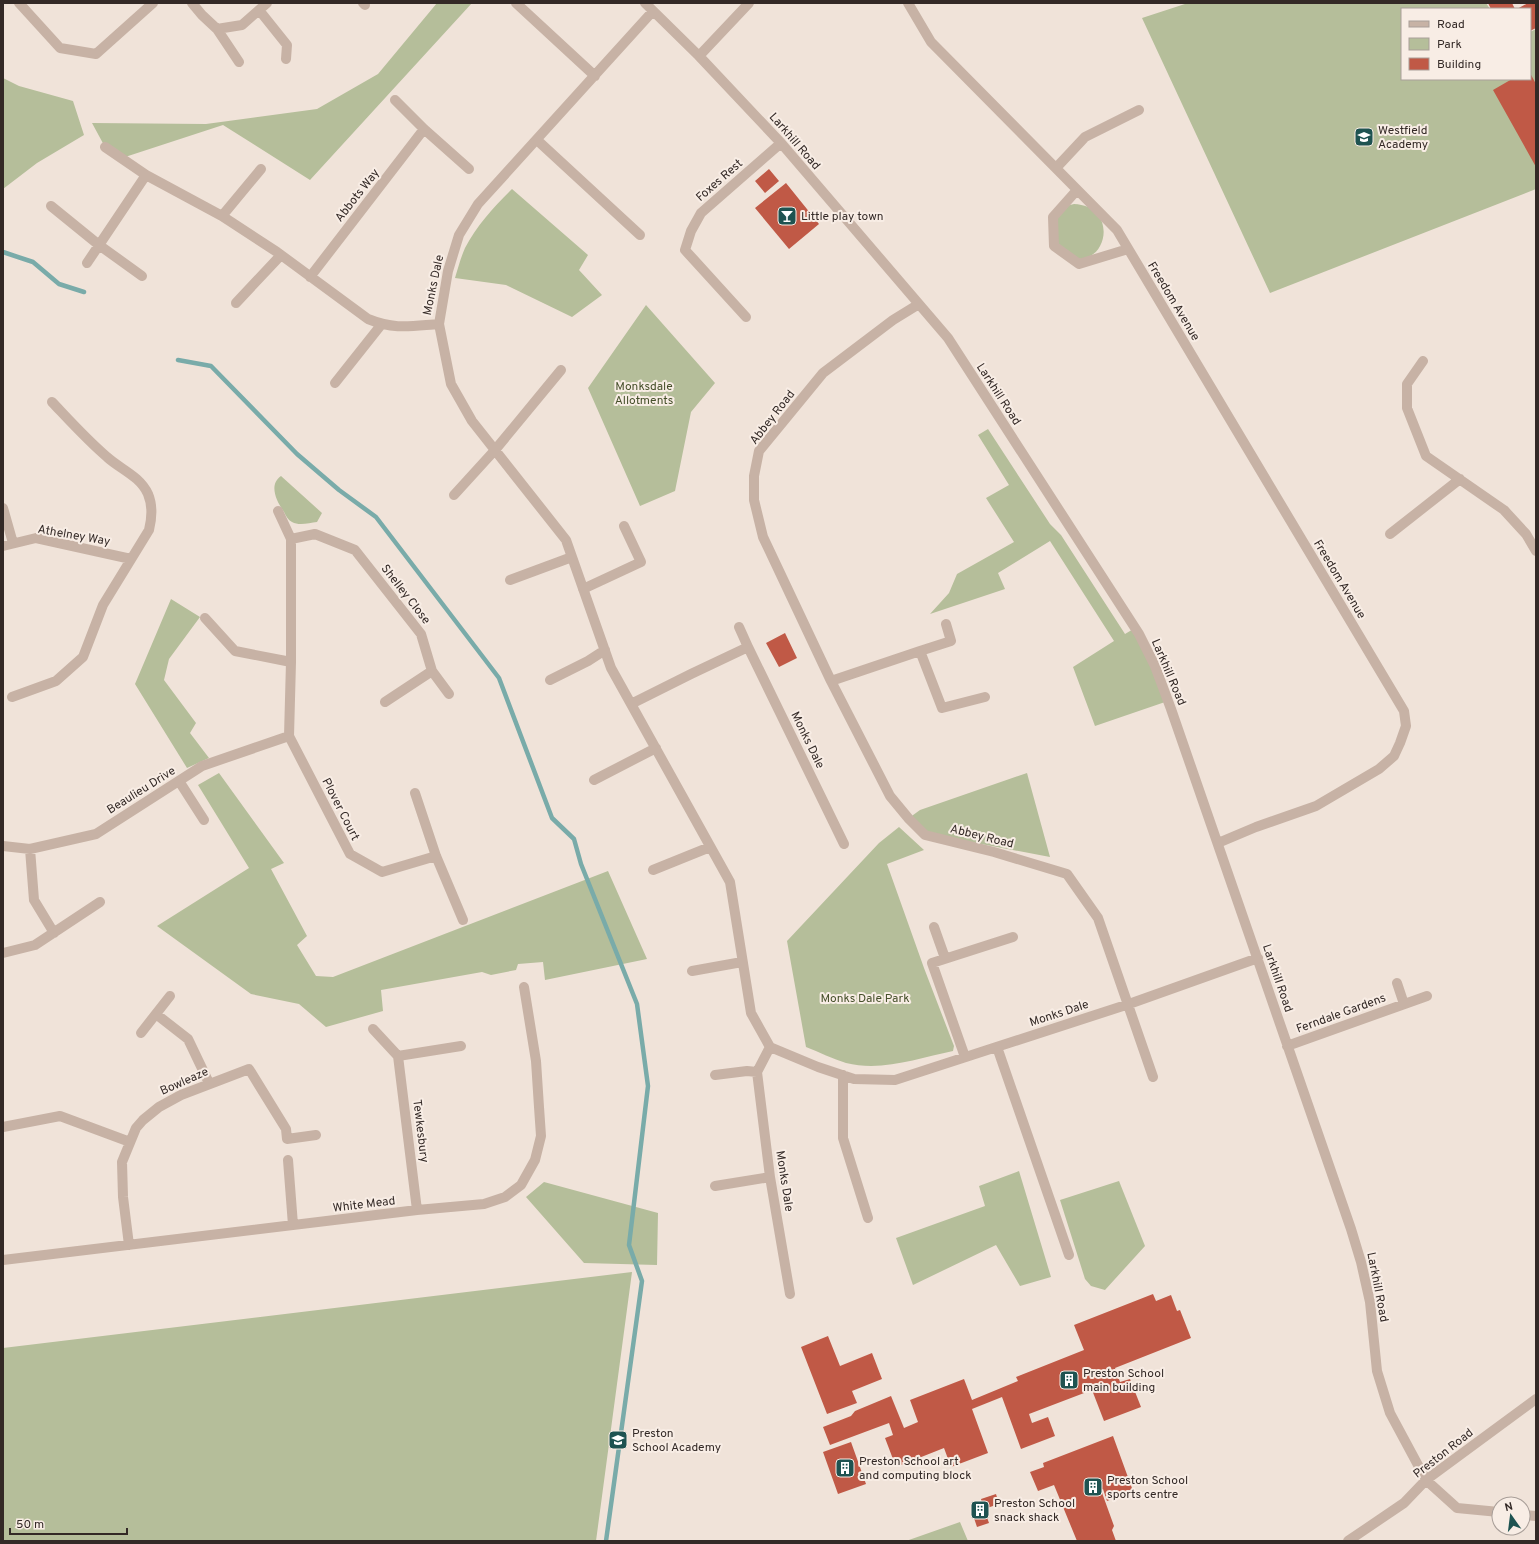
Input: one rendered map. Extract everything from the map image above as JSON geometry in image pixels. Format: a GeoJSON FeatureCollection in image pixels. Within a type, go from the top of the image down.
{"type":"FeatureCollection","features":[{"type":"Feature","properties":{"kind":"street"},"geometry":{"type":"LineString","coordinates":[[19,3],[60,48],[96,54],[153,3]]}},
{"type":"Feature","properties":{"kind":"street"},"geometry":{"type":"LineString","coordinates":[[192,3],[217,29],[239,62]]}},
{"type":"Feature","properties":{"kind":"street"},"geometry":{"type":"LineString","coordinates":[[217,29],[242,25],[267,3]]}},
{"type":"Feature","properties":{"kind":"street"},"geometry":{"type":"LineString","coordinates":[[516,3],[595,76]]}},
{"type":"Feature","properties":{"kind":"street","name":"Larkhill Road"},"geometry":{"type":"LineString","coordinates":[[645,3],[699,56],[781,143],[948,338],[1139,634],[1155,666],[1171,709],[1351,1229],[1361,1262],[1370,1302],[1377,1371],[1390,1413],[1426,1480],[1457,1508],[1491,1511]]}},
{"type":"Feature","properties":{"kind":"street"},"geometry":{"type":"LineString","coordinates":[[699,56],[748,3]]}},
{"type":"Feature","properties":{"kind":"street","name":"Freedom Avenue"},"geometry":{"type":"LineString","coordinates":[[908,3],[931,42],[1117,230],[1404,711],[1406,726],[1394,756],[1379,769],[1316,806],[1256,827],[1218,843]]}},
{"type":"Feature","properties":{"kind":"street"},"geometry":{"type":"LineString","coordinates":[[258,10],[287,45],[286,59]]}},
{"type":"Feature","properties":{"kind":"street","name":"Monks Dale"},"geometry":{"type":"LineString","coordinates":[[653,11],[478,204],[459,235],[448,271],[439,324],[451,384],[472,420],[566,540],[611,668],[730,882],[750,1013],[770,1047],[818,1067],[854,1079],[895,1080],[1129,1004],[1258,958]]}},
{"type":"Feature","properties":{"kind":"street"},"geometry":{"type":"LineString","coordinates":[[395,100],[424,129],[469,169]]}},
{"type":"Feature","properties":{"kind":"street"},"geometry":{"type":"LineString","coordinates":[[1056,168],[1085,137],[1139,110]]}},
{"type":"Feature","properties":{"kind":"street","name":"Abbots Way"},"geometry":{"type":"LineString","coordinates":[[310,277],[424,129]]}},
{"type":"Feature","properties":{"kind":"street"},"geometry":{"type":"LineString","coordinates":[[537,140],[640,235]]}},
{"type":"Feature","properties":{"kind":"street","name":"Foxes Rest"},"geometry":{"type":"LineString","coordinates":[[746,317],[685,250],[691,231],[701,213],[781,143]]}},
{"type":"Feature","properties":{"kind":"street"},"geometry":{"type":"LineString","coordinates":[[105,147],[146,175],[222,216],[281,255],[368,319],[381,325],[402,327],[439,324]]}},
{"type":"Feature","properties":{"kind":"street"},"geometry":{"type":"LineString","coordinates":[[222,216],[261,169]]}},
{"type":"Feature","properties":{"kind":"street"},"geometry":{"type":"LineString","coordinates":[[87,263],[146,175]]}},
{"type":"Feature","properties":{"kind":"street"},"geometry":{"type":"LineString","coordinates":[[1077,190],[1053,217],[1054,246],[1079,264],[1128,249]]}},
{"type":"Feature","properties":{"kind":"street"},"geometry":{"type":"LineString","coordinates":[[51,206],[99,245],[142,276]]}},
{"type":"Feature","properties":{"kind":"street"},"geometry":{"type":"LineString","coordinates":[[236,303],[281,255]]}},
{"type":"Feature","properties":{"kind":"street","name":"Abbey Road"},"geometry":{"type":"LineString","coordinates":[[919,304],[893,320],[823,373],[760,451],[754,476],[754,500],[763,537],[831,680],[890,796],[909,819],[925,835],[994,852],[1067,874],[1098,918],[1129,1004]]}},
{"type":"Feature","properties":{"kind":"street"},"geometry":{"type":"LineString","coordinates":[[335,383],[381,325]]}},
{"type":"Feature","properties":{"kind":"street"},"geometry":{"type":"LineString","coordinates":[[1423,361],[1407,384],[1407,408],[1426,456],[1504,510],[1526,534],[1536,550]]}},
{"type":"Feature","properties":{"kind":"street"},"geometry":{"type":"LineString","coordinates":[[454,495],[495,450],[561,370]]}},
{"type":"Feature","properties":{"kind":"street"},"geometry":{"type":"LineString","coordinates":[[12,698],[56,681],[83,657],[103,605],[149,530],[153,516],[147,493],[134,476],[108,458],[82,434],[52,402]]}},
{"type":"Feature","properties":{"kind":"street"},"geometry":{"type":"LineString","coordinates":[[1390,534],[1460,480]]}},
{"type":"Feature","properties":{"kind":"street","name":"Athelney Way"},"geometry":{"type":"LineString","coordinates":[[3,508],[8,544],[36,538],[131,559]]}},
{"type":"Feature","properties":{"kind":"street"},"geometry":{"type":"LineString","coordinates":[[278,511],[291,539],[291,662],[289,736]]}},
{"type":"Feature","properties":{"kind":"street"},"geometry":{"type":"LineString","coordinates":[[583,590],[641,562],[624,526]]}},
{"type":"Feature","properties":{"kind":"street","name":"Shelley Close"},"geometry":{"type":"LineString","coordinates":[[291,539],[315,534],[355,550],[421,634],[432,671],[449,694]]}},
{"type":"Feature","properties":{"kind":"street"},"geometry":{"type":"LineString","coordinates":[[510,580],[572,558]]}},
{"type":"Feature","properties":{"kind":"street"},"geometry":{"type":"LineString","coordinates":[[205,618],[235,651],[291,662]]}},
{"type":"Feature","properties":{"kind":"street"},"geometry":{"type":"LineString","coordinates":[[831,680],[951,641],[946,624]]}},
{"type":"Feature","properties":{"kind":"street","name":"Monks Dale"},"geometry":{"type":"LineString","coordinates":[[739,628],[844,844]]}},
{"type":"Feature","properties":{"kind":"street"},"geometry":{"type":"LineString","coordinates":[[631,704],[748,648]]}},
{"type":"Feature","properties":{"kind":"street"},"geometry":{"type":"LineString","coordinates":[[550,680],[588,661],[605,650]]}},
{"type":"Feature","properties":{"kind":"street"},"geometry":{"type":"LineString","coordinates":[[920,651],[942,708],[985,698]]}},
{"type":"Feature","properties":{"kind":"street"},"geometry":{"type":"LineString","coordinates":[[386,702],[432,671]]}},
{"type":"Feature","properties":{"kind":"street","name":"Beaulieu Drive"},"geometry":{"type":"LineString","coordinates":[[3,846],[30,849],[96,834],[202,766],[289,736]]}},
{"type":"Feature","properties":{"kind":"street","name":"Plover Court"},"geometry":{"type":"LineString","coordinates":[[289,736],[350,854],[382,872],[436,856]]}},
{"type":"Feature","properties":{"kind":"street"},"geometry":{"type":"LineString","coordinates":[[594,780],[656,748]]}},
{"type":"Feature","properties":{"kind":"street"},"geometry":{"type":"LineString","coordinates":[[179,781],[204,820]]}},
{"type":"Feature","properties":{"kind":"street"},"geometry":{"type":"LineString","coordinates":[[415,793],[436,856],[463,920]]}},
{"type":"Feature","properties":{"kind":"street"},"geometry":{"type":"LineString","coordinates":[[653,870],[710,847]]}},
{"type":"Feature","properties":{"kind":"street"},"geometry":{"type":"LineString","coordinates":[[30,849],[34,900],[54,933]]}},
{"type":"Feature","properties":{"kind":"street"},"geometry":{"type":"LineString","coordinates":[[3,954],[35,945],[100,902]]}},
{"type":"Feature","properties":{"kind":"street"},"geometry":{"type":"LineString","coordinates":[[934,927],[945,958]]}},
{"type":"Feature","properties":{"kind":"street"},"geometry":{"type":"LineString","coordinates":[[965,1057],[932,963],[1013,937]]}},
{"type":"Feature","properties":{"kind":"street"},"geometry":{"type":"LineString","coordinates":[[692,971],[742,962]]}},
{"type":"Feature","properties":{"kind":"street","name":"Ferndale Gardens"},"geometry":{"type":"LineString","coordinates":[[1397,983],[1404,1004]]}},
{"type":"Feature","properties":{"kind":"street","name":"White Mead"},"geometry":{"type":"LineString","coordinates":[[3,1260],[417,1210],[484,1204],[506,1197],[521,1185],[535,1160],[541,1136],[536,1061],[524,988]]}},
{"type":"Feature","properties":{"kind":"street"},"geometry":{"type":"LineString","coordinates":[[141,1033],[170,996]]}},
{"type":"Feature","properties":{"kind":"street","name":"Ferndale Gardens"},"geometry":{"type":"LineString","coordinates":[[1287,1046],[1427,996]]}},
{"type":"Feature","properties":{"kind":"street"},"geometry":{"type":"LineString","coordinates":[[1129,1004],[1153,1077]]}},
{"type":"Feature","properties":{"kind":"street"},"geometry":{"type":"LineString","coordinates":[[156,1014],[188,1039],[209,1083]]}},
{"type":"Feature","properties":{"kind":"street"},"geometry":{"type":"LineString","coordinates":[[373,1029],[398,1056],[461,1046]]}},
{"type":"Feature","properties":{"kind":"street"},"geometry":{"type":"LineString","coordinates":[[715,1075],[747,1071],[757,1072],[770,1047]]}},
{"type":"Feature","properties":{"kind":"street"},"geometry":{"type":"LineString","coordinates":[[998,1047],[1069,1255]]}},
{"type":"Feature","properties":{"kind":"street","name":"Tewkesbury"},"geometry":{"type":"LineString","coordinates":[[398,1056],[417,1210]]}},
{"type":"Feature","properties":{"kind":"street","name":"Bowleaze"},"geometry":{"type":"LineString","coordinates":[[129,1245],[123,1197],[122,1162],[136,1128],[159,1107],[181,1095],[249,1068],[286,1129],[287,1143],[316,1135]]}},
{"type":"Feature","properties":{"kind":"street","name":"Monks Dale"},"geometry":{"type":"LineString","coordinates":[[757,1072],[770,1177],[790,1294]]}},
{"type":"Feature","properties":{"kind":"street"},"geometry":{"type":"LineString","coordinates":[[843,1075],[843,1138],[868,1218]]}},
{"type":"Feature","properties":{"kind":"street"},"geometry":{"type":"LineString","coordinates":[[3,1127],[60,1116],[130,1142]]}},
{"type":"Feature","properties":{"kind":"street"},"geometry":{"type":"LineString","coordinates":[[288,1160],[293,1225]]}},
{"type":"Feature","properties":{"kind":"street"},"geometry":{"type":"LineString","coordinates":[[715,1186],[770,1177]]}},
{"type":"Feature","properties":{"kind":"street","name":"Preston Road"},"geometry":{"type":"LineString","coordinates":[[1348,1541],[1404,1503],[1426,1480],[1536,1399]]}},
{"type":"Feature","properties":{"kind":"green space"},"geometry":{"type":"Polygon","coordinates":[[[437,3],[472,3],[310,180],[223,125],[122,158],[105,147],[92,123],[206,124],[317,109],[378,74],[437,3]]]}},
{"type":"Feature","properties":{"kind":"green space","name":"Westfield Academy"},"geometry":{"type":"Polygon","coordinates":[[[1188,3],[1486,3],[1489,8],[1401,8],[1401,80],[1531,80],[1531,32],[1536,29],[1536,189],[1270,293],[1142,18],[1188,3]]]}},
{"type":"Feature","properties":{"kind":"green space"},"geometry":{"type":"Polygon","coordinates":[[[3,78],[19,86],[73,101],[84,135],[37,163],[3,189],[3,78]]]}},
{"type":"Feature","properties":{"kind":"green space"},"geometry":{"type":"Polygon","coordinates":[[[512,189],[588,255],[579,270],[602,295],[572,317],[506,285],[455,278],[465,248],[475,232],[486,217],[512,189]]]}},
{"type":"Feature","properties":{"kind":"green space"},"geometry":{"type":"Polygon","coordinates":[[[1074,204],[1088,207],[1097,214],[1102,223],[1104,233],[1096,252],[1088,257],[1077,259],[1059,252],[1053,218],[1066,206],[1074,204]]]}},
{"type":"Feature","properties":{"kind":"green space","name":"Monksdale Allotments"},"geometry":{"type":"Polygon","coordinates":[[[646,305],[715,383],[691,412],[675,491],[640,506],[588,388],[646,305]]]}},
{"type":"Feature","properties":{"kind":"green space"},"geometry":{"type":"Polygon","coordinates":[[[988,429],[1050,524],[1061,535],[1125,634],[1135,628],[1168,701],[1095,726],[1073,667],[1114,641],[1050,541],[998,573],[1005,589],[930,614],[949,593],[957,574],[1014,542],[986,498],[1009,485],[978,435],[988,429]]]}},
{"type":"Feature","properties":{"kind":"green space"},"geometry":{"type":"Polygon","coordinates":[[[281,476],[322,513],[317,522],[298,524],[287,518],[277,499],[274,489],[277,480],[281,476]]]}},
{"type":"Feature","properties":{"kind":"green space"},"geometry":{"type":"Polygon","coordinates":[[[171,599],[200,617],[169,659],[164,680],[196,723],[190,733],[209,758],[187,768],[135,684],[171,599]]]}},
{"type":"Feature","properties":{"kind":"green space"},"geometry":{"type":"Polygon","coordinates":[[[219,773],[284,863],[271,869],[307,936],[297,945],[316,976],[333,977],[608,871],[647,959],[545,980],[543,962],[518,964],[516,970],[491,975],[482,972],[381,990],[383,1011],[326,1027],[299,1004],[251,994],[157,926],[249,868],[198,785],[219,773]]]}},
{"type":"Feature","properties":{"kind":"green space"},"geometry":{"type":"Polygon","coordinates":[[[1027,773],[1050,857],[928,834],[909,818],[920,810],[1027,773]]]}},
{"type":"Feature","properties":{"kind":"green space","name":"Monks Dale Park"},"geometry":{"type":"Polygon","coordinates":[[[899,827],[924,850],[887,864],[924,968],[954,1046],[953,1051],[887,1065],[873,1066],[846,1063],[806,1047],[787,941],[879,843],[899,827]]]}},
{"type":"Feature","properties":{"kind":"green space"},"geometry":{"type":"Polygon","coordinates":[[[1019,1171],[1051,1277],[1020,1286],[996,1245],[913,1285],[896,1238],[985,1206],[979,1186],[1019,1171]]]}},
{"type":"Feature","properties":{"kind":"green space"},"geometry":{"type":"Polygon","coordinates":[[[1119,1181],[1145,1246],[1105,1290],[1091,1286],[1085,1279],[1060,1200],[1119,1181]]]}},
{"type":"Feature","properties":{"kind":"green space"},"geometry":{"type":"Polygon","coordinates":[[[544,1182],[658,1213],[657,1265],[584,1263],[526,1197],[544,1182]]]}},
{"type":"Feature","properties":{"kind":"green space"},"geometry":{"type":"Polygon","coordinates":[[[632,1272],[596,1541],[3,1541],[3,1348],[632,1272]]]}},
{"type":"Feature","properties":{"kind":"green space"},"geometry":{"type":"Polygon","coordinates":[[[960,1522],[968,1541],[906,1541],[960,1522]]]}},
{"type":"Feature","properties":{"kind":"building"},"geometry":{"type":"Polygon","coordinates":[[[1488,3],[1512,3],[1514,8],[1490,8],[1488,3]]]}},
{"type":"Feature","properties":{"kind":"building"},"geometry":{"type":"Polygon","coordinates":[[[1528,3],[1536,3],[1536,28],[1531,30],[1531,8],[1519,8],[1528,3]]]}},
{"type":"Feature","properties":{"kind":"building"},"geometry":{"type":"Polygon","coordinates":[[[1531,75],[1536,84],[1536,167],[1493,90],[1510,80],[1531,80],[1531,75]]]}},
{"type":"Feature","properties":{"kind":"building"},"geometry":{"type":"Polygon","coordinates":[[[769,169],[779,181],[765,193],[755,181],[769,169]]]}},
{"type":"Feature","properties":{"kind":"building","name":"Little play town"},"geometry":{"type":"Polygon","coordinates":[[[786,183],[819,224],[789,249],[755,208],[786,183]]]}},
{"type":"Feature","properties":{"kind":"building"},"geometry":{"type":"Polygon","coordinates":[[[785,633],[797,658],[779,667],[766,643],[785,633]]]}},
{"type":"Feature","properties":{"kind":"building","name":"Preston School main building"},"geometry":{"type":"Polygon","coordinates":[[[1153,1294],[1156,1301],[1171,1295],[1177,1311],[1180,1310],[1191,1338],[1115,1368],[1120,1382],[1130,1379],[1141,1407],[1104,1421],[1092,1390],[1029,1414],[1032,1423],[1048,1417],[1055,1436],[1021,1449],[1002,1397],[972,1409],[988,1453],[951,1467],[944,1448],[896,1467],[885,1438],[893,1435],[889,1423],[830,1445],[823,1427],[851,1416],[855,1411],[891,1396],[904,1428],[918,1422],[910,1400],[964,1379],[972,1400],[1018,1381],[1016,1377],[1084,1350],[1074,1325],[1153,1294]]]}},
{"type":"Feature","properties":{"kind":"building"},"geometry":{"type":"Polygon","coordinates":[[[828,1336],[840,1366],[872,1353],[882,1379],[852,1391],[857,1403],[827,1414],[801,1347],[828,1336]]]}},
{"type":"Feature","properties":{"kind":"building","name":"Preston School sports centre"},"geometry":{"type":"Polygon","coordinates":[[[1113,1436],[1133,1491],[1107,1501],[1103,1489],[1101,1490],[1114,1526],[1112,1530],[1116,1541],[1077,1541],[1054,1485],[1038,1491],[1030,1472],[1044,1467],[1043,1463],[1113,1436]]]}},
{"type":"Feature","properties":{"kind":"building","name":"Preston School art and computing block"},"geometry":{"type":"Polygon","coordinates":[[[851,1442],[866,1484],[838,1494],[823,1452],[851,1442]]]}},
{"type":"Feature","properties":{"kind":"building","name":"Preston School snack shack"},"geometry":{"type":"Polygon","coordinates":[[[996,1494],[999,1504],[984,1509],[989,1523],[977,1527],[972,1512],[983,1508],[981,1499],[996,1494]]]}},
{"type":"Feature","properties":{"kind":"waterway"},"geometry":{"type":"LineString","coordinates":[[3,252],[33,262],[59,284],[84,292]]}},
{"type":"Feature","properties":{"kind":"waterway"},"geometry":{"type":"LineString","coordinates":[[178,360],[211,366],[297,454],[339,490],[376,517],[499,678],[552,818],[574,839],[581,864],[637,1004],[648,1086],[629,1245],[642,1281],[606,1541]]}},
{"type":"Feature","properties":{"kind":"place","name":"Westfield Academy"},"geometry":{"type":"Point","coordinates":[1364,137]}},
{"type":"Feature","properties":{"kind":"place","name":"Little play town"},"geometry":{"type":"Point","coordinates":[787,216]}},
{"type":"Feature","properties":{"kind":"place","name":"Preston School main building"},"geometry":{"type":"Point","coordinates":[1069,1380]}},
{"type":"Feature","properties":{"kind":"place","name":"Preston School Academy"},"geometry":{"type":"Point","coordinates":[618,1440]}},
{"type":"Feature","properties":{"kind":"place","name":"Preston School art and computing block"},"geometry":{"type":"Point","coordinates":[845,1468]}},
{"type":"Feature","properties":{"kind":"place","name":"Preston School sports centre"},"geometry":{"type":"Point","coordinates":[1093,1487]}},
{"type":"Feature","properties":{"kind":"place","name":"Preston School snack shack"},"geometry":{"type":"Point","coordinates":[980,1510]}}]}
